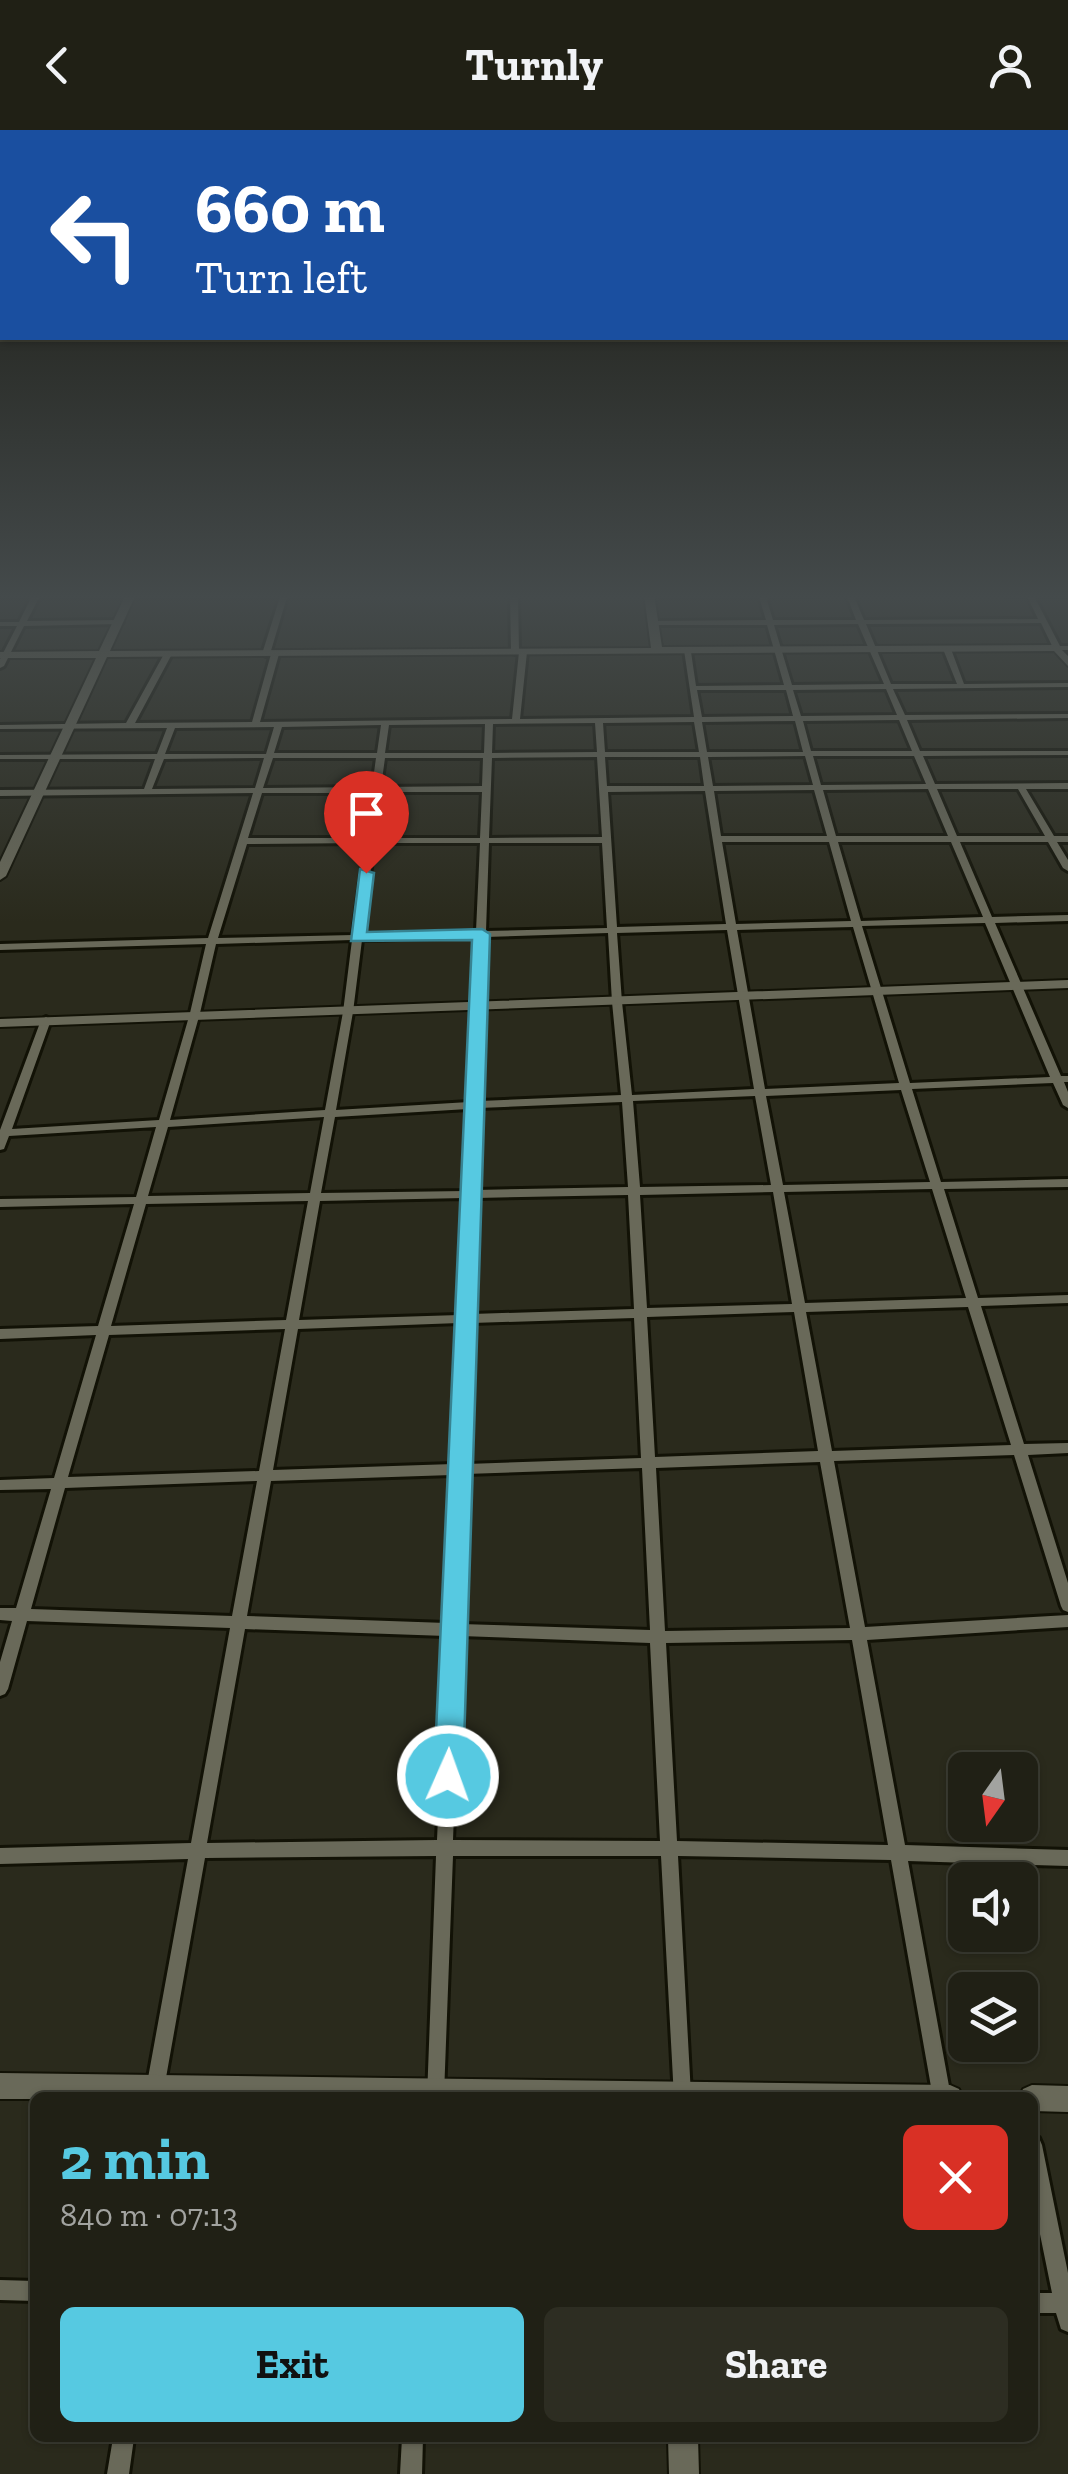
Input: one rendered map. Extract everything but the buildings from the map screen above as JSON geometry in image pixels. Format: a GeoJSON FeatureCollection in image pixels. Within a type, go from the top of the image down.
{"type":"FeatureCollection","features":[{"type":"Feature","properties":{"kind":"street"},"geometry":{"type":"LineString","coordinates":[[0,876],[81,703]]}},
{"type":"Feature","properties":{"kind":"street"},"geometry":{"type":"LineString","coordinates":[[129,726],[141,703]]}},
{"type":"Feature","properties":{"kind":"street"},"geometry":{"type":"LineString","coordinates":[[254,724],[259,703]]}},
{"type":"Feature","properties":{"kind":"street"},"geometry":{"type":"LineString","coordinates":[[516,722],[517,703]]}},
{"type":"Feature","properties":{"kind":"street"},"geometry":{"type":"LineString","coordinates":[[695,703],[743,997],[941,2092]]}},
{"type":"Feature","properties":{"kind":"street"},"geometry":{"type":"LineString","coordinates":[[791,703],[876,992],[1068,1606]]}},
{"type":"Feature","properties":{"kind":"street"},"geometry":{"type":"LineString","coordinates":[[896,703],[1062,1079],[1068,1105]]}},
{"type":"Feature","properties":{"kind":"street"},"geometry":{"type":"LineString","coordinates":[[0,727],[1068,716]]}},
{"type":"Feature","properties":{"kind":"street"},"geometry":{"type":"LineString","coordinates":[[599,721],[634,1192],[658,1637],[669,1847],[672,2092]]}},
{"type":"Feature","properties":{"kind":"street"},"geometry":{"type":"LineString","coordinates":[[435,2092],[489,722]]}},
{"type":"Feature","properties":{"kind":"street"},"geometry":{"type":"LineString","coordinates":[[0,2086],[172,2092],[198,1850],[348,1012],[385,723]]}},
{"type":"Feature","properties":{"kind":"street"},"geometry":{"type":"LineString","coordinates":[[0,1689],[196,1012],[212,941],[279,724]]}},
{"type":"Feature","properties":{"kind":"street"},"geometry":{"type":"LineString","coordinates":[[147,792],[172,726]]}},
{"type":"Feature","properties":{"kind":"street"},"geometry":{"type":"LineString","coordinates":[[0,757],[1068,754]]}},
{"type":"Feature","properties":{"kind":"street"},"geometry":{"type":"LineString","coordinates":[[603,790],[1068,786]]}},
{"type":"Feature","properties":{"kind":"street"},"geometry":{"type":"LineString","coordinates":[[1021,787],[1068,868]]}},
{"type":"Feature","properties":{"kind":"street"},"geometry":{"type":"LineString","coordinates":[[0,793],[487,789]]}},
{"type":"Feature","properties":{"kind":"street"},"geometry":{"type":"LineString","coordinates":[[717,839],[1068,839]]}},
{"type":"Feature","properties":{"kind":"street"},"geometry":{"type":"LineString","coordinates":[[242,841],[485,844],[606,840]]}},
{"type":"Feature","properties":{"kind":"street"},"geometry":{"type":"LineString","coordinates":[[0,841],[16,841]]}},
{"type":"Feature","properties":{"kind":"street"},"geometry":{"type":"LineString","coordinates":[[0,947],[1068,918]]}},
{"type":"Feature","properties":{"kind":"street"},"geometry":{"type":"LineString","coordinates":[[0,1023],[196,1012],[348,1012],[1068,984]]}},
{"type":"Feature","properties":{"kind":"street"},"geometry":{"type":"LineString","coordinates":[[0,1146],[46,1020]]}},
{"type":"Feature","properties":{"kind":"street"},"geometry":{"type":"LineString","coordinates":[[2,1133],[475,1105],[1062,1079]]}},
{"type":"Feature","properties":{"kind":"street"},"geometry":{"type":"LineString","coordinates":[[0,1203],[1068,1183]]}},
{"type":"Feature","properties":{"kind":"street"},"geometry":{"type":"LineString","coordinates":[[0,1334],[1068,1298]]}},
{"type":"Feature","properties":{"kind":"street"},"geometry":{"type":"LineString","coordinates":[[0,1485],[1068,1448]]}},
{"type":"Feature","properties":{"kind":"street"},"geometry":{"type":"LineString","coordinates":[[0,1614],[658,1637],[858,1634],[1068,1621]]}},
{"type":"Feature","properties":{"kind":"street"},"geometry":{"type":"LineString","coordinates":[[0,1856],[198,1850],[669,1847],[1068,1858]]}},
{"type":"Feature","properties":{"kind":"street"},"geometry":{"type":"LineString","coordinates":[[1038,2098],[1068,2099]]}},
{"type":"Feature","properties":{"kind":"street"},"geometry":{"type":"LineString","coordinates":[[1038,2173],[1067,2309],[1038,2305]]}},
{"type":"Feature","properties":{"kind":"street"},"geometry":{"type":"LineString","coordinates":[[0,2290],[30,2290]]}},
{"type":"Feature","properties":{"kind":"street"},"geometry":{"type":"LineString","coordinates":[[118,2474],[123,2442]]}},
{"type":"Feature","properties":{"kind":"street"},"geometry":{"type":"LineString","coordinates":[[411,2474],[413,2442]]}},
{"type":"Feature","properties":{"kind":"street"},"geometry":{"type":"LineString","coordinates":[[683,2442],[684,2474]]}},
{"type":"Feature","properties":{"kind":"route"},"geometry":{"type":"LineString","coordinates":[[366,873],[357,937],[482,934],[448,1776]]}}]}
